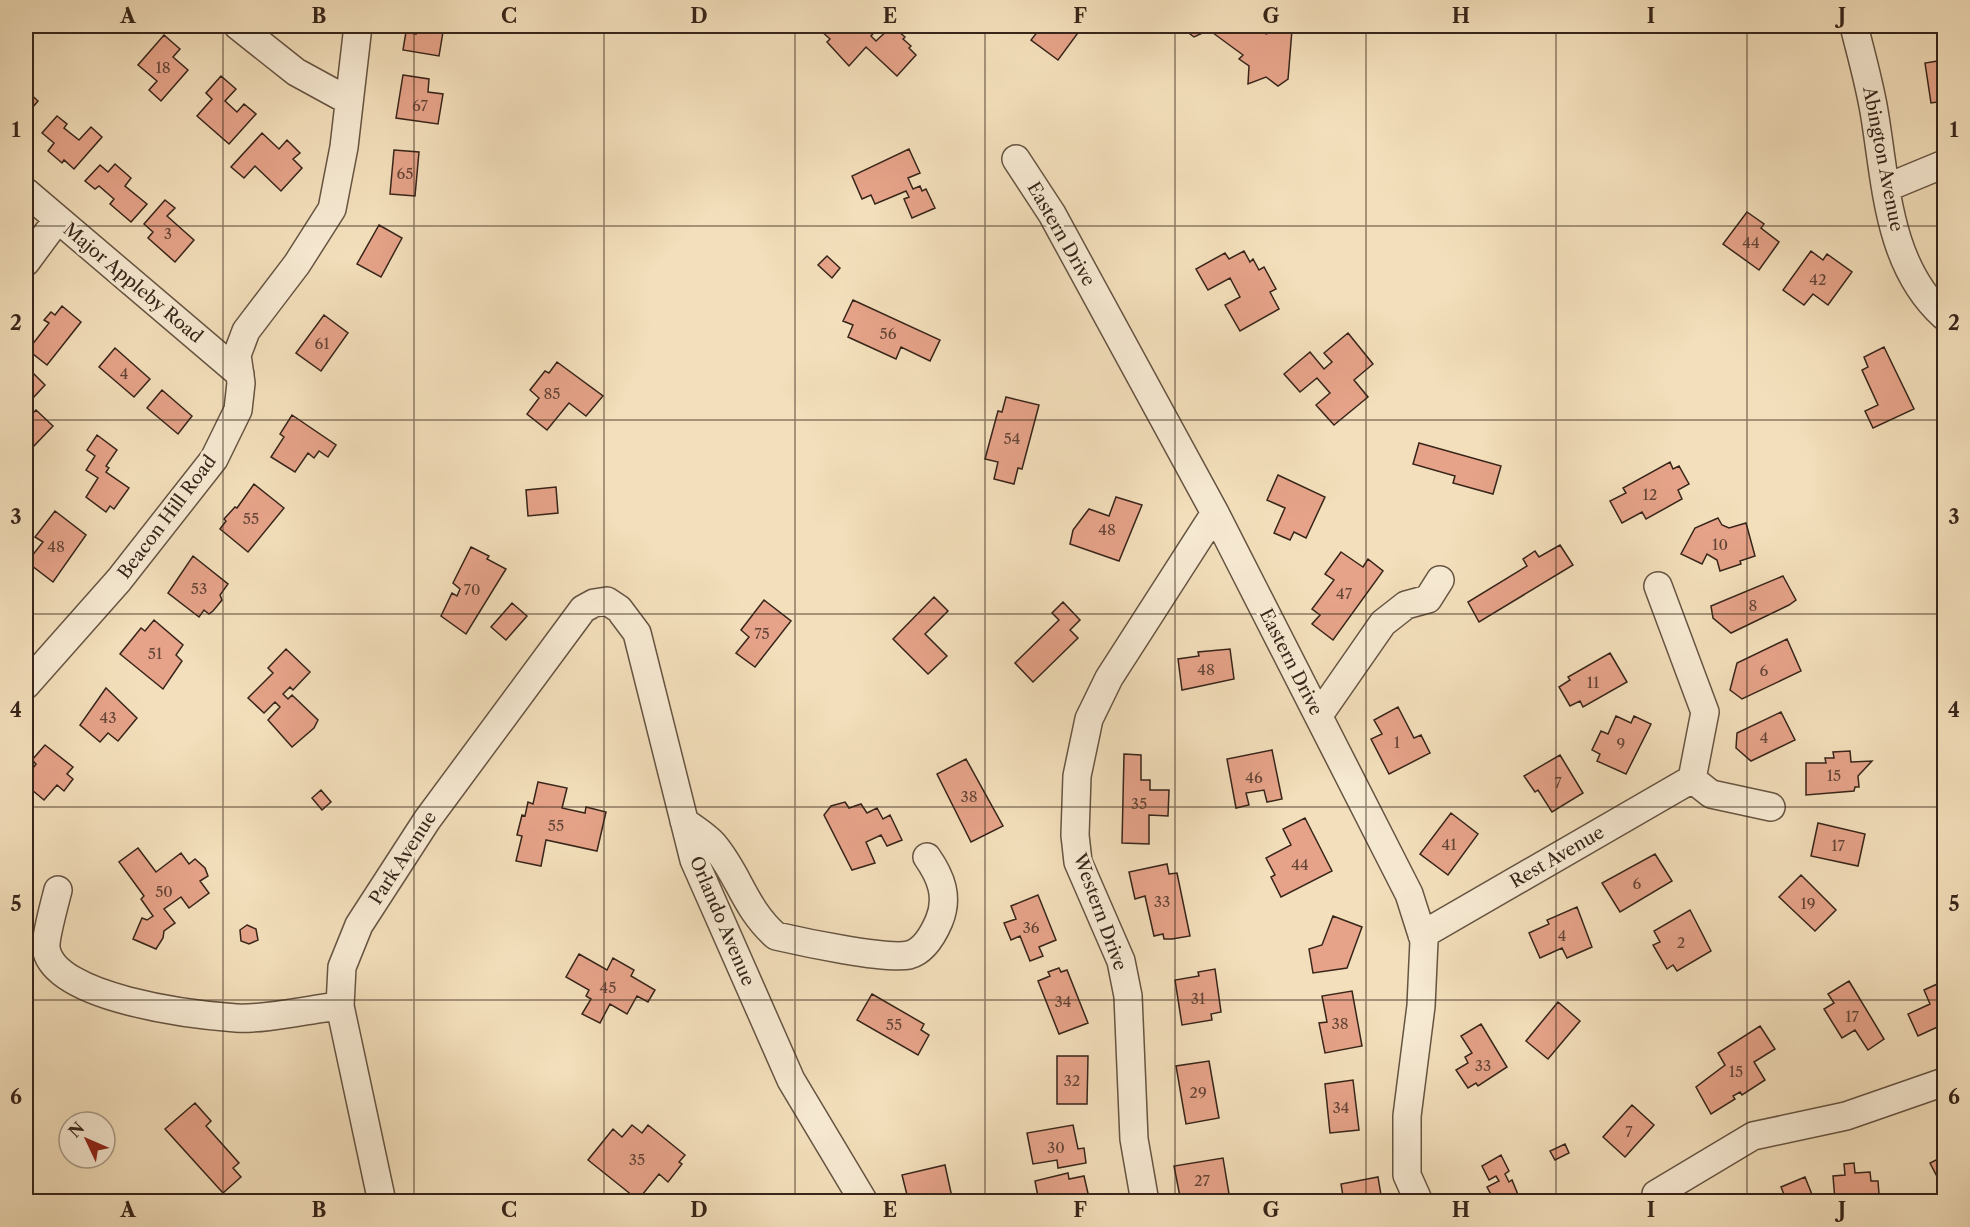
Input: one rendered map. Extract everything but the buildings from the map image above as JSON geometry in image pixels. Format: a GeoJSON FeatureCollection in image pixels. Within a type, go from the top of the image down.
{"type":"FeatureCollection","features":[{"type":"Feature","properties":{"kind":"street"},"geometry":{"type":"LineString","coordinates":[[237,26],[296,72],[349,101]]}},
{"type":"Feature","properties":{"kind":"street","name":"Beacon Hill Road"},"geometry":{"type":"LineString","coordinates":[[26,686],[119,580],[214,459],[238,410],[240,374],[237,355],[246,331],[297,264],[332,209],[344,147],[358,26]]}},
{"type":"Feature","properties":{"kind":"street","name":"Abington Avenue"},"geometry":{"type":"LineString","coordinates":[[1854,26],[1874,108],[1890,211],[1907,265],[1932,304],[1944,315]]}},
{"type":"Feature","properties":{"kind":"street","name":"Eastern Drive"},"geometry":{"type":"LineString","coordinates":[[1016,159],[1052,214],[1215,513],[1409,894],[1422,935],[1421,1006],[1407,1116],[1407,1175],[1419,1202]]}},
{"type":"Feature","properties":{"kind":"street"},"geometry":{"type":"LineString","coordinates":[[1886,188],[1944,164]]}},
{"type":"Feature","properties":{"kind":"street","name":"Major Appleby Road"},"geometry":{"type":"LineString","coordinates":[[26,192],[240,374]]}},
{"type":"Feature","properties":{"kind":"street"},"geometry":{"type":"LineString","coordinates":[[26,262],[57,220]]}},
{"type":"Feature","properties":{"kind":"street","name":"Western Drive"},"geometry":{"type":"LineString","coordinates":[[1145,1202],[1134,1139],[1128,996],[1121,961],[1078,862],[1075,835],[1077,776],[1089,719],[1109,678],[1215,513]]}},
{"type":"Feature","properties":{"kind":"street"},"geometry":{"type":"LineString","coordinates":[[1319,715],[1383,623],[1406,605],[1428,599],[1440,580]]}},
{"type":"Feature","properties":{"kind":"street"},"geometry":{"type":"LineString","coordinates":[[1658,586],[1705,712],[1692,779],[1711,794],[1771,807]]}},
{"type":"Feature","properties":{"kind":"street","name":"Park Avenue"},"geometry":{"type":"LineString","coordinates":[[382,1202],[340,1006],[342,966],[359,925],[427,820],[584,609],[594,603],[607,601],[630,621]]}},
{"type":"Feature","properties":{"kind":"street","name":"Orlando Avenue"},"geometry":{"type":"LineString","coordinates":[[630,621],[637,633],[694,860],[791,1080],[864,1202]]}},
{"type":"Feature","properties":{"kind":"street","name":"Rest Avenue"},"geometry":{"type":"LineString","coordinates":[[1422,935],[1692,779]]}},
{"type":"Feature","properties":{"kind":"street"},"geometry":{"type":"LineString","coordinates":[[684,821],[713,844],[745,899],[763,924],[776,936],[891,956],[910,955],[922,948],[940,919],[944,905],[944,889],[939,874],[927,857]]}},
{"type":"Feature","properties":{"kind":"street"},"geometry":{"type":"LineString","coordinates":[[58,890],[46,948],[56,967],[88,989],[135,1004],[238,1018],[340,1006]]}},
{"type":"Feature","properties":{"kind":"street"},"geometry":{"type":"LineString","coordinates":[[1656,1194],[1753,1136],[1846,1116],[1944,1082]]}}]}
